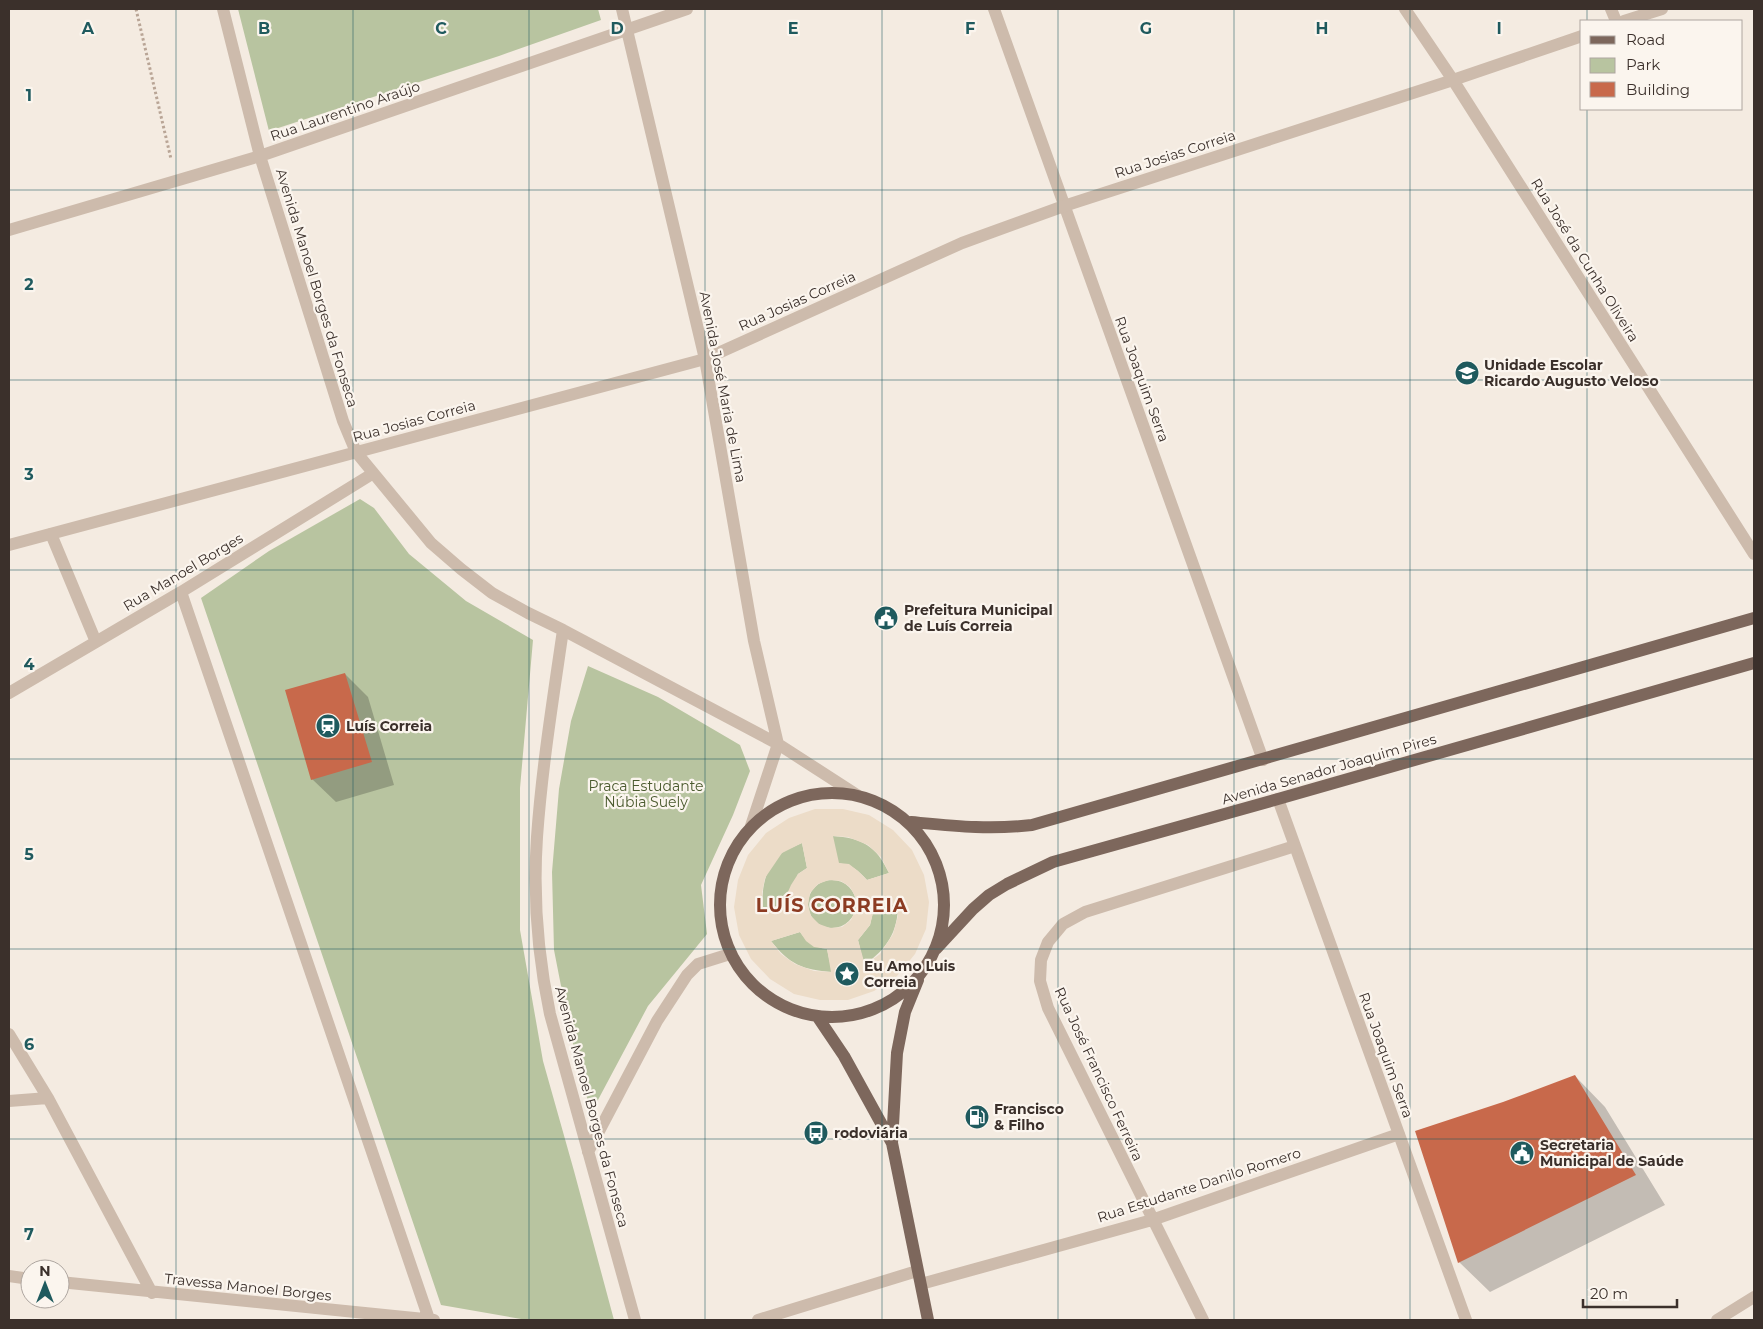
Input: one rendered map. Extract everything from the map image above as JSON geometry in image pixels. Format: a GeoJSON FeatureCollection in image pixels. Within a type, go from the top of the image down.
{"type":"FeatureCollection","features":[{"type":"Feature","properties":{"kind":"main road","name":"Avenida Senador Joaquim Pires"},"geometry":{"type":"LineString","coordinates":[[911,822],[973,828],[1003,828],[1032,825],[1754,618]]}},
{"type":"Feature","properties":{"kind":"main road","name":"Avenida Senador Joaquim Pires"},"geometry":{"type":"LineString","coordinates":[[936,949],[973,909],[989,895],[1007,884],[1053,862],[1754,663]]}},
{"type":"Feature","properties":{"kind":"main road"},"geometry":{"type":"LineString","coordinates":[[918,977],[890,1002],[855,1016],[817,1016],[780,1006],[750,983],[730,954],[720,921],[720,887],[730,854],[751,826],[782,804],[819,793],[857,795],[888,807],[911,822],[934,855],[944,886],[944,918],[936,949],[918,977],[905,1012],[897,1053],[892,1143],[928,1320]]}},
{"type":"Feature","properties":{"kind":"main road"},"geometry":{"type":"LineString","coordinates":[[817,1016],[844,1056],[892,1143]]}},
{"type":"Feature","properties":{"kind":"street","name":"Avenida Manoel Borges da Fonseca"},"geometry":{"type":"LineString","coordinates":[[223,9],[260,156],[343,421],[356,452],[372,474],[432,543],[461,569],[492,592],[528,613],[778,744],[857,795]]}},
{"type":"Feature","properties":{"kind":"street","name":"Avenida José Maria de Lima"},"geometry":{"type":"LineString","coordinates":[[622,9],[705,359],[754,641],[778,744]]}},
{"type":"Feature","properties":{"kind":"street","name":"Rua Laurentino Araújo"},"geometry":{"type":"LineString","coordinates":[[9,230],[260,156],[627,28],[687,9]]}},
{"type":"Feature","properties":{"kind":"street","name":"Rua Joaquim Serra"},"geometry":{"type":"LineString","coordinates":[[994,9],[1263,760]]}},
{"type":"Feature","properties":{"kind":"street","name":"Rua José da Cunha Oliveira"},"geometry":{"type":"LineString","coordinates":[[1405,9],[1453,80],[1754,554]]}},
{"type":"Feature","properties":{"kind":"street"},"geometry":{"type":"LineString","coordinates":[[1627,20],[1662,9]]}},
{"type":"Feature","properties":{"kind":"street","name":"Rua Josias Correia"},"geometry":{"type":"LineString","coordinates":[[9,546],[705,359],[962,243],[1064,206],[1453,80],[1580,37]]}},
{"type":"Feature","properties":{"kind":"street","name":"Rua Manoel Borges"},"geometry":{"type":"LineString","coordinates":[[9,693],[181,592],[372,474]]}},
{"type":"Feature","properties":{"kind":"street"},"geometry":{"type":"LineString","coordinates":[[51,534],[96,642]]}},
{"type":"Feature","properties":{"kind":"street"},"geometry":{"type":"LineString","coordinates":[[181,592],[432,1320]]}},
{"type":"Feature","properties":{"kind":"street","name":"Avenida Manoel Borges da Fonseca"},"geometry":{"type":"LineString","coordinates":[[563,630],[547,734],[537,838],[538,936],[550,1014],[635,1320]]}},
{"type":"Feature","properties":{"kind":"street"},"geometry":{"type":"LineString","coordinates":[[751,826],[778,744]]}},
{"type":"Feature","properties":{"kind":"street","name":"Rua Joaquim Serra"},"geometry":{"type":"LineString","coordinates":[[1278,799],[1466,1320]]}},
{"type":"Feature","properties":{"kind":"street","name":"Rua José Francisco Ferreira"},"geometry":{"type":"LineString","coordinates":[[1204,1320],[1152,1220],[1048,1008],[1040,981],[1041,960],[1048,942],[1063,924],[1085,912],[1295,846]]}},
{"type":"Feature","properties":{"kind":"street"},"geometry":{"type":"LineString","coordinates":[[588,1152],[656,1021],[687,975],[698,964],[730,954]]}},
{"type":"Feature","properties":{"kind":"street"},"geometry":{"type":"LineString","coordinates":[[9,1034],[48,1098],[152,1292]]}},
{"type":"Feature","properties":{"kind":"street"},"geometry":{"type":"LineString","coordinates":[[9,1102],[48,1098]]}},
{"type":"Feature","properties":{"kind":"street","name":"Rua Estudante Danilo Romero"},"geometry":{"type":"LineString","coordinates":[[921,1284],[1152,1220],[1399,1134]]}},
{"type":"Feature","properties":{"kind":"street"},"geometry":{"type":"LineString","coordinates":[[758,1320],[918,1271]]}},
{"type":"Feature","properties":{"kind":"street","name":"Travessa Manoel Borges"},"geometry":{"type":"LineString","coordinates":[[70,1283],[432,1320]]}},
{"type":"Feature","properties":{"kind":"street"},"geometry":{"type":"LineString","coordinates":[[1717,1320],[1754,1298]]}},
{"type":"Feature","properties":{"kind":"path"},"geometry":{"type":"LineString","coordinates":[[136,9],[176,181]]}},
{"type":"Feature","properties":{"kind":"green space"},"geometry":{"type":"Polygon","coordinates":[[[238,9],[598,9],[601,20],[499,56],[269,131],[238,9]]]}},
{"type":"Feature","properties":{"kind":"green space"},"geometry":{"type":"Polygon","coordinates":[[[360,499],[374,508],[409,554],[466,601],[533,640],[520,788],[520,930],[543,1061],[614,1320],[527,1320],[441,1305],[201,598],[269,551],[360,499]]]}},
{"type":"Feature","properties":{"kind":"green space","name":"Praca Estudante Núbia Suely"},"geometry":{"type":"Polygon","coordinates":[[[588,666],[658,697],[740,745],[750,771],[733,815],[701,885],[707,934],[648,1006],[591,1113],[570,1032],[554,950],[552,872],[559,789],[571,721],[588,666]]]}},
{"type":"Feature","properties":{"kind":"green space"},"geometry":{"type":"Polygon","coordinates":[[[832,836],[860,841],[867,845],[879,856],[889,873],[867,880],[854,868],[838,863],[832,836]]]}},
{"type":"Feature","properties":{"kind":"green space"},"geometry":{"type":"Polygon","coordinates":[[[802,843],[807,868],[798,874],[787,903],[763,910],[765,878],[772,864],[783,852],[802,843]]]}},
{"type":"Feature","properties":{"kind":"green space"},"geometry":{"type":"Polygon","coordinates":[[[827,880],[837,880],[849,887],[856,899],[856,909],[849,921],[837,928],[827,928],[819,924],[812,917],[808,909],[808,899],[812,891],[819,884],[827,880]]]}},
{"type":"Feature","properties":{"kind":"green space"},"geometry":{"type":"Polygon","coordinates":[[[898,904],[896,923],[890,939],[879,953],[864,965],[858,940],[870,925],[874,908],[898,904]]]}},
{"type":"Feature","properties":{"kind":"green space"},"geometry":{"type":"Polygon","coordinates":[[[800,932],[812,944],[827,949],[832,972],[813,970],[797,964],[784,955],[771,941],[800,932]]]}},
{"type":"Feature","properties":{"kind":"shaded area"},"geometry":{"type":"Polygon","coordinates":[[[815,809],[843,809],[869,815],[893,830],[912,850],[924,875],[929,902],[926,929],[915,954],[897,976],[874,991],[848,1000],[820,1000],[794,994],[770,979],[751,959],[739,935],[734,907],[738,880],[748,855],[766,833],[789,818],[815,809]],[[833,836],[839,863],[849,864],[867,880],[889,873],[881,857],[868,845],[848,837],[833,836]],[[802,843],[782,853],[765,878],[762,893],[763,910],[787,903],[787,894],[791,885],[798,874],[807,868],[802,843]],[[829,880],[818,884],[810,893],[808,905],[811,916],[819,924],[830,928],[842,927],[851,920],[856,909],[856,898],[850,887],[841,881],[829,880]],[[898,904],[874,909],[870,925],[858,940],[865,965],[880,954],[893,934],[898,916],[898,904]],[[800,932],[771,941],[781,954],[795,964],[814,971],[831,972],[827,949],[814,947],[806,941],[800,932]]]}},
{"type":"Feature","properties":{"kind":"building","name":"Luís Correia"},"geometry":{"type":"Polygon","coordinates":[[[345,673],[372,762],[311,780],[285,690],[345,673]]]}},
{"type":"Feature","properties":{"kind":"building","name":"Secretaria Municipal de Saúde"},"geometry":{"type":"Polygon","coordinates":[[[1575,1075],[1636,1175],[1458,1263],[1415,1131],[1503,1102],[1575,1075]]]}},
{"type":"Feature","properties":{"kind":"place","name":"Unidade Escolar Ricardo Augusto Veloso"},"geometry":{"type":"Point","coordinates":[1467,373]}},
{"type":"Feature","properties":{"kind":"place","name":"Prefeitura Municipal de Luís Correia"},"geometry":{"type":"Point","coordinates":[886,618]}},
{"type":"Feature","properties":{"kind":"place","name":"Luís Correia"},"geometry":{"type":"Point","coordinates":[328,726]}},
{"type":"Feature","properties":{"kind":"place","name":"Eu Amo Luis Correia"},"geometry":{"type":"Point","coordinates":[847,974]}},
{"type":"Feature","properties":{"kind":"place","name":"Francisco & Filho"},"geometry":{"type":"Point","coordinates":[977,1117]}},
{"type":"Feature","properties":{"kind":"place","name":"rodoviária"},"geometry":{"type":"Point","coordinates":[816,1133]}},
{"type":"Feature","properties":{"kind":"place","name":"Secretaria Municipal de Saúde"},"geometry":{"type":"Point","coordinates":[1522,1153]}},
{"type":"Feature","properties":{"kind":"district","name":"LUÍS CORREIA"},"geometry":{"type":"Point","coordinates":[832,905]}}]}
